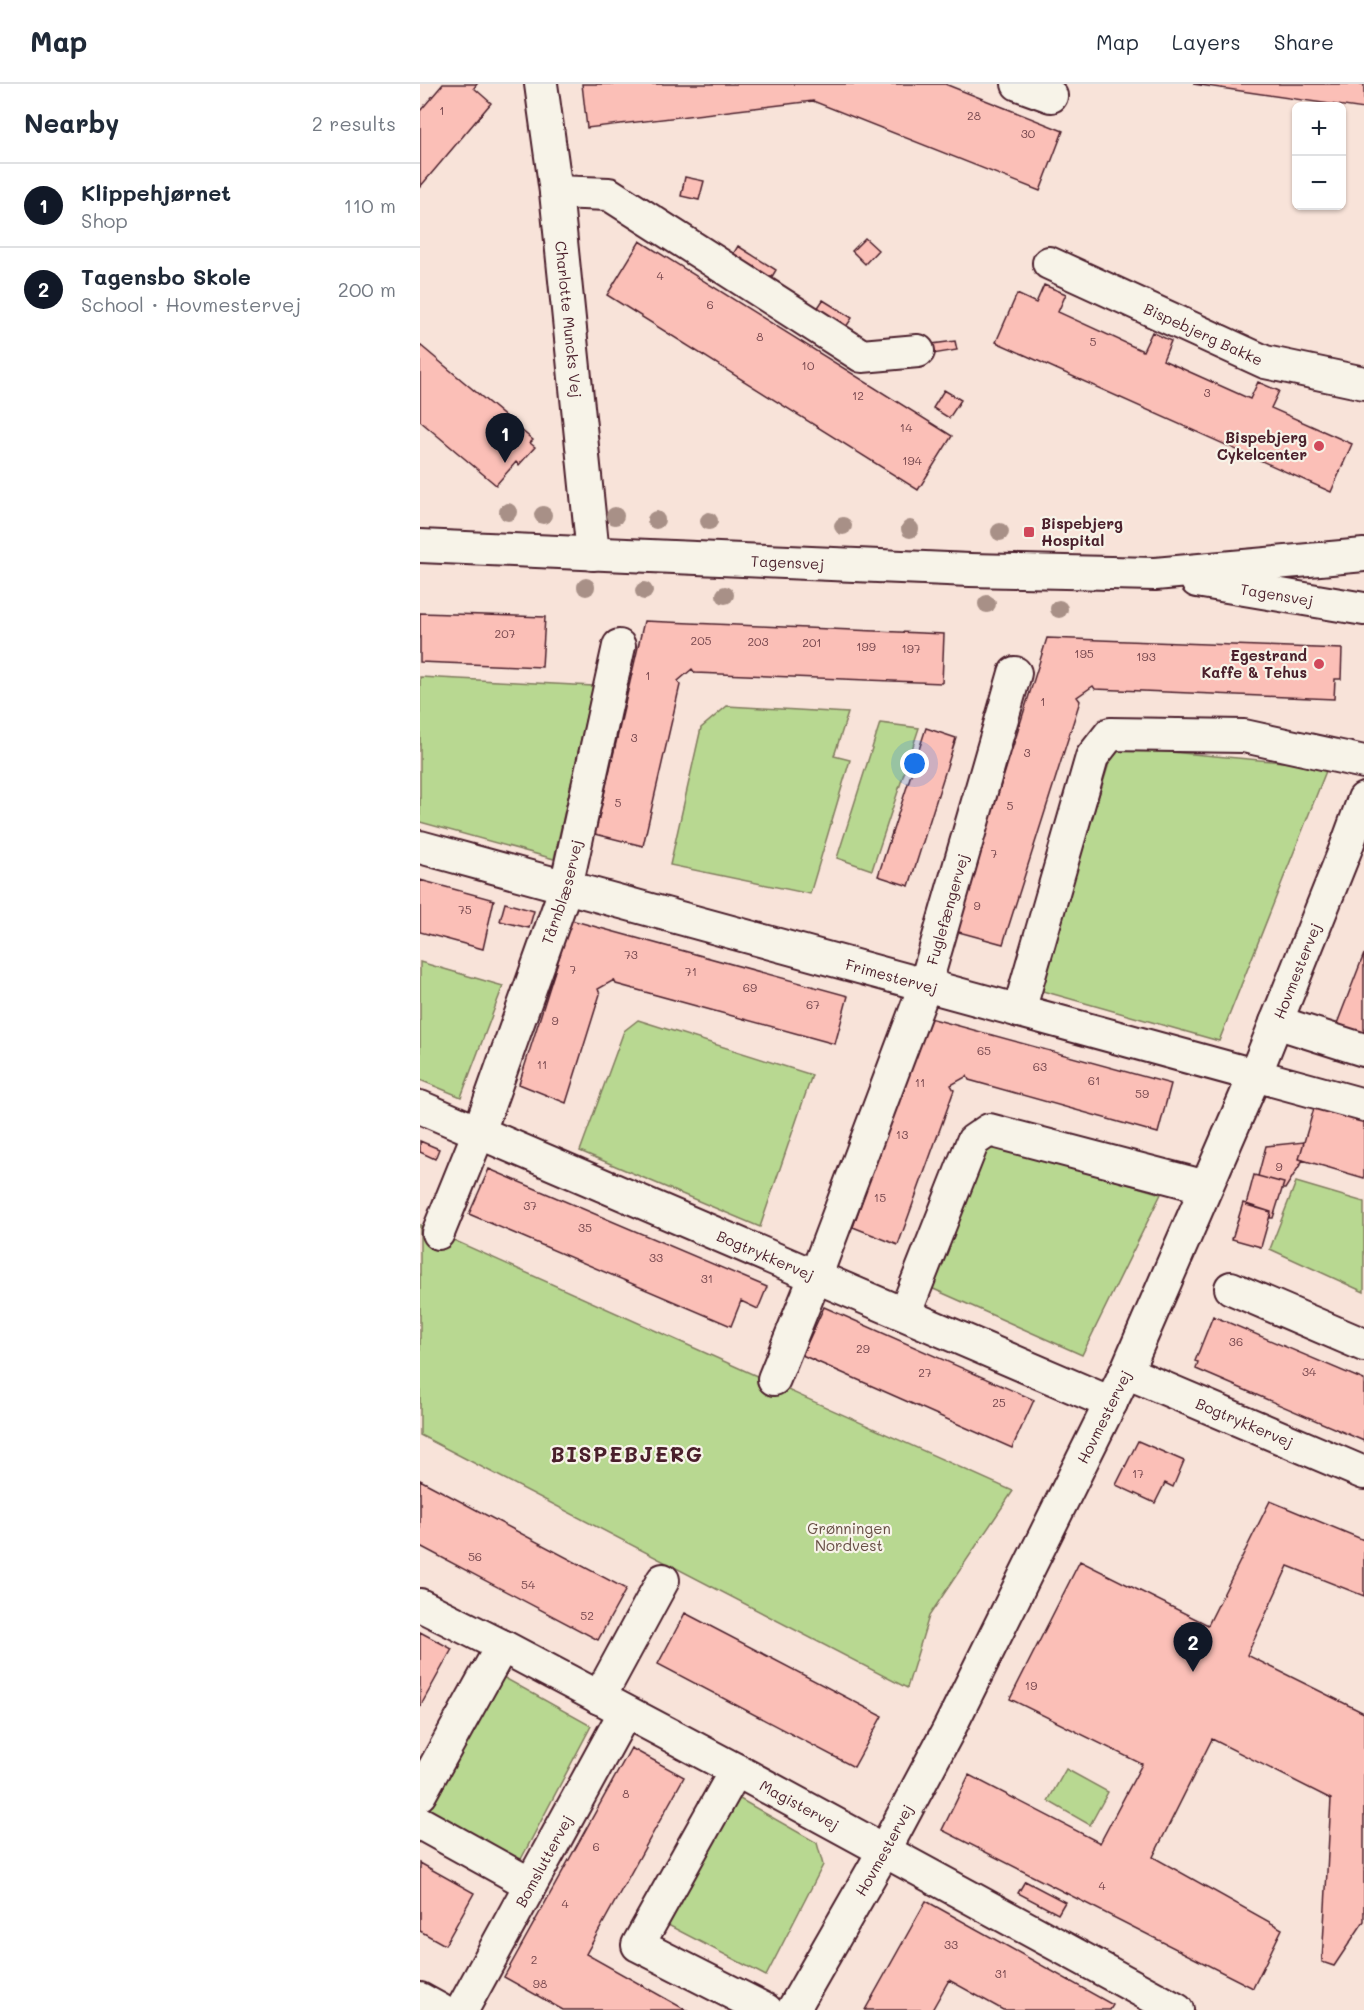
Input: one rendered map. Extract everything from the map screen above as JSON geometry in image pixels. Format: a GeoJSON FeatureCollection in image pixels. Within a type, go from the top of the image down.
{"type":"FeatureCollection","features":[{"type":"Feature","properties":{"kind":"street","name":"Charlotte Muncks Vej"},"geometry":{"type":"LineString","coordinates":[[541,84],[556,192],[593,554]]}},
{"type":"Feature","properties":{"kind":"street"},"geometry":{"type":"LineString","coordinates":[[1018,84],[1051,96]]}},
{"type":"Feature","properties":{"kind":"street"},"geometry":{"type":"LineString","coordinates":[[556,192],[609,194],[862,356],[918,351]]}},
{"type":"Feature","properties":{"kind":"street","name":"Bispebjerg Bakke"},"geometry":{"type":"LineString","coordinates":[[1049,263],[1266,362],[1364,383]]}},
{"type":"Feature","properties":{"kind":"street","name":"Tagensvej"},"geometry":{"type":"LineString","coordinates":[[420,546],[970,570],[1155,574],[1364,555]]}},
{"type":"Feature","properties":{"kind":"street","name":"Tagensvej"},"geometry":{"type":"LineString","coordinates":[[1155,574],[1364,609]]}},
{"type":"Feature","properties":{"kind":"street","name":"Tårnblæservej"},"geometry":{"type":"LineString","coordinates":[[438,1233],[479,1132],[566,887],[619,646]]}},
{"type":"Feature","properties":{"kind":"street","name":"Fuglefængervej"},"geometry":{"type":"LineString","coordinates":[[774,1379],[816,1275],[925,986],[1015,674]]}},
{"type":"Feature","properties":{"kind":"street"},"geometry":{"type":"LineString","coordinates":[[1019,1011],[1092,757],[1110,734],[1245,736],[1364,762]]}},
{"type":"Feature","properties":{"kind":"street","name":"Hovmestervej"},"geometry":{"type":"LineString","coordinates":[[793,2010],[884,1851],[948,1731],[1112,1403],[1276,1022],[1355,849],[1364,799]]}},
{"type":"Feature","properties":{"kind":"street","name":"Frimestervej"},"geometry":{"type":"LineString","coordinates":[[420,847],[1364,1105]]}},
{"type":"Feature","properties":{"kind":"street"},"geometry":{"type":"LineString","coordinates":[[1276,1022],[1364,1050]]}},
{"type":"Feature","properties":{"kind":"street","name":"Bogtrykkervej"},"geometry":{"type":"LineString","coordinates":[[420,1107],[1112,1403]]}},
{"type":"Feature","properties":{"kind":"street"},"geometry":{"type":"LineString","coordinates":[[905,1313],[973,1142],[989,1130],[1206,1187]]}},
{"type":"Feature","properties":{"kind":"street"},"geometry":{"type":"LineString","coordinates":[[1231,1288],[1364,1345]]}},
{"type":"Feature","properties":{"kind":"street","name":"Bogtrykkervej"},"geometry":{"type":"LineString","coordinates":[[1126,1372],[1364,1473]]}},
{"type":"Feature","properties":{"kind":"street","name":"Bomsluttervej"},"geometry":{"type":"LineString","coordinates":[[462,2010],[608,1744],[612,1705],[663,1580]]}},
{"type":"Feature","properties":{"kind":"street","name":"Magistervej"},"geometry":{"type":"LineString","coordinates":[[420,1605],[736,1770],[1170,2008]]}},
{"type":"Feature","properties":{"kind":"street"},"geometry":{"type":"LineString","coordinates":[[420,1794],[502,1646]]}},
{"type":"Feature","properties":{"kind":"street"},"geometry":{"type":"LineString","coordinates":[[736,1770],[638,1945],[766,2010]]}},
{"type":"Feature","properties":{"kind":"street"},"geometry":{"type":"LineString","coordinates":[[420,1823],[530,1884]]}},
{"type":"Feature","properties":{"kind":"street"},"geometry":{"type":"LineString","coordinates":[[420,1999],[440,2010]]}},
{"type":"Feature","properties":{"kind":"green space"},"geometry":{"type":"Polygon","coordinates":[[[420,677],[593,686],[554,859],[420,822],[420,677]]]}},
{"type":"Feature","properties":{"kind":"green space"},"geometry":{"type":"Polygon","coordinates":[[[727,706],[848,713],[834,756],[850,760],[810,894],[670,865],[701,728],[727,706]]]}},
{"type":"Feature","properties":{"kind":"green space"},"geometry":{"type":"Polygon","coordinates":[[[880,723],[919,728],[872,870],[837,858],[880,723]]]}},
{"type":"Feature","properties":{"kind":"green space"},"geometry":{"type":"Polygon","coordinates":[[[1114,747],[1328,766],[1219,1041],[1039,990],[1114,747]]]}},
{"type":"Feature","properties":{"kind":"green space"},"geometry":{"type":"Polygon","coordinates":[[[420,962],[503,986],[461,1097],[420,1080],[420,962]]]}},
{"type":"Feature","properties":{"kind":"green space"},"geometry":{"type":"Polygon","coordinates":[[[638,1020],[812,1075],[760,1227],[580,1151],[624,1031],[638,1020]]]}},
{"type":"Feature","properties":{"kind":"green space"},"geometry":{"type":"Polygon","coordinates":[[[985,1142],[1161,1194],[1082,1355],[929,1287],[985,1142]]]}},
{"type":"Feature","properties":{"kind":"green space"},"geometry":{"type":"Polygon","coordinates":[[[1296,1182],[1364,1202],[1364,1292],[1270,1249],[1296,1182]]]}},
{"type":"Feature","properties":{"kind":"green space","name":"Grønningen Nordvest"},"geometry":{"type":"Polygon","coordinates":[[[420,1225],[1013,1491],[929,1616],[907,1688],[420,1435],[420,1225]]]}},
{"type":"Feature","properties":{"kind":"green space"},"geometry":{"type":"Polygon","coordinates":[[[494,1672],[591,1726],[520,1861],[420,1807],[494,1672]]]}},
{"type":"Feature","properties":{"kind":"green space"},"geometry":{"type":"Polygon","coordinates":[[[1066,1769],[1108,1792],[1090,1825],[1048,1801],[1066,1769]]]}},
{"type":"Feature","properties":{"kind":"green space"},"geometry":{"type":"Polygon","coordinates":[[[733,1795],[817,1843],[823,1865],[766,1976],[664,1923],[733,1795]]]}},
{"type":"Feature","properties":{"kind":"building"},"geometry":{"type":"Polygon","coordinates":[[[443,84],[477,84],[474,88],[491,103],[420,187],[420,111],[443,84]]]}},
{"type":"Feature","properties":{"kind":"building"},"geometry":{"type":"Polygon","coordinates":[[[582,84],[945,84],[1063,131],[1040,191],[813,101],[587,128],[582,84]]]}},
{"type":"Feature","properties":{"kind":"building"},"geometry":{"type":"Polygon","coordinates":[[[1193,84],[1364,84],[1364,109],[1346,106],[1346,102],[1316,102],[1193,84]]]}},
{"type":"Feature","properties":{"kind":"building"},"geometry":{"type":"Polygon","coordinates":[[[685,177],[704,181],[699,200],[681,196],[685,177]]]}},
{"type":"Feature","properties":{"kind":"building"},"geometry":{"type":"Polygon","coordinates":[[[865,238],[878,250],[865,264],[852,251],[865,238]]]}},
{"type":"Feature","properties":{"kind":"building"},"geometry":{"type":"Polygon","coordinates":[[[640,241],[952,436],[918,490],[607,295],[640,241]]]}},
{"type":"Feature","properties":{"kind":"building"},"geometry":{"type":"Polygon","coordinates":[[[738,246],[776,270],[770,280],[732,256],[738,246]]]}},
{"type":"Feature","properties":{"kind":"building"},"geometry":{"type":"Polygon","coordinates":[[[1044,285],[1066,294],[1058,312],[1143,351],[1152,332],[1171,341],[1163,360],[1250,399],[1258,382],[1279,391],[1271,408],[1352,444],[1331,492],[996,342],[1017,294],[1036,303],[1044,285]]]}},
{"type":"Feature","properties":{"kind":"building"},"geometry":{"type":"Polygon","coordinates":[[[823,300],[852,318],[846,327],[817,309],[823,300]]]}},
{"type":"Feature","properties":{"kind":"building"},"geometry":{"type":"Polygon","coordinates":[[[955,341],[957,350],[933,354],[932,344],[955,341]]]}},
{"type":"Feature","properties":{"kind":"building"},"geometry":{"type":"Polygon","coordinates":[[[420,345],[533,440],[530,443],[535,447],[519,465],[516,462],[496,485],[420,421],[420,345]]]}},
{"type":"Feature","properties":{"kind":"building"},"geometry":{"type":"Polygon","coordinates":[[[944,390],[961,400],[949,418],[933,408],[944,390]]]}},
{"type":"Feature","properties":{"kind":"building"},"geometry":{"type":"Polygon","coordinates":[[[420,613],[545,617],[542,667],[420,662],[420,613]]]}},
{"type":"Feature","properties":{"kind":"building"},"geometry":{"type":"Polygon","coordinates":[[[644,621],[944,634],[942,683],[695,673],[692,669],[678,681],[680,685],[643,846],[595,834],[644,621]]]}},
{"type":"Feature","properties":{"kind":"building"},"geometry":{"type":"Polygon","coordinates":[[[1047,638],[1342,649],[1341,679],[1335,679],[1334,699],[1095,689],[1093,686],[1077,697],[1080,701],[1003,944],[955,931],[1047,638]]]}},
{"type":"Feature","properties":{"kind":"building"},"geometry":{"type":"Polygon","coordinates":[[[926,728],[956,738],[909,886],[878,876],[926,728]]]}},
{"type":"Feature","properties":{"kind":"building"},"geometry":{"type":"Polygon","coordinates":[[[420,880],[494,900],[483,949],[420,932],[420,880]]]}},
{"type":"Feature","properties":{"kind":"building"},"geometry":{"type":"Polygon","coordinates":[[[505,903],[534,911],[529,928],[500,921],[505,903]]]}},
{"type":"Feature","properties":{"kind":"building"},"geometry":{"type":"Polygon","coordinates":[[[571,920],[848,996],[835,1044],[616,984],[614,980],[598,989],[600,994],[566,1103],[519,1084],[571,920]]]}},
{"type":"Feature","properties":{"kind":"building"},"geometry":{"type":"Polygon","coordinates":[[[1364,954],[1364,1042],[1333,1034],[1364,954]]]}},
{"type":"Feature","properties":{"kind":"building"},"geometry":{"type":"Polygon","coordinates":[[[926,1017],[1171,1084],[1158,1133],[969,1080],[967,1076],[951,1085],[954,1090],[898,1245],[853,1227],[926,1017]]]}},
{"type":"Feature","properties":{"kind":"building"},"geometry":{"type":"Polygon","coordinates":[[[1315,1105],[1364,1120],[1364,1178],[1299,1159],[1315,1105]]]}},
{"type":"Feature","properties":{"kind":"building"},"geometry":{"type":"Polygon","coordinates":[[[420,1141],[439,1149],[435,1159],[420,1152],[420,1141]]]}},
{"type":"Feature","properties":{"kind":"building"},"geometry":{"type":"Polygon","coordinates":[[[1304,1142],[1299,1159],[1303,1160],[1285,1189],[1282,1189],[1284,1183],[1258,1176],[1266,1146],[1304,1142]]]}},
{"type":"Feature","properties":{"kind":"building"},"geometry":{"type":"Polygon","coordinates":[[[489,1169],[767,1287],[758,1309],[741,1301],[731,1326],[469,1214],[489,1169]]]}},
{"type":"Feature","properties":{"kind":"building"},"geometry":{"type":"Polygon","coordinates":[[[1254,1175],[1284,1183],[1273,1218],[1270,1218],[1271,1212],[1246,1205],[1254,1175]]]}},
{"type":"Feature","properties":{"kind":"building"},"geometry":{"type":"Polygon","coordinates":[[[1243,1203],[1271,1212],[1261,1247],[1232,1239],[1243,1203]]]}},
{"type":"Feature","properties":{"kind":"building"},"geometry":{"type":"Polygon","coordinates":[[[824,1307],[1034,1400],[1012,1448],[802,1355],[824,1307]]]}},
{"type":"Feature","properties":{"kind":"building"},"geometry":{"type":"Polygon","coordinates":[[[1213,1316],[1364,1380],[1364,1441],[1196,1369],[1198,1362],[1195,1361],[1213,1316]]]}},
{"type":"Feature","properties":{"kind":"building"},"geometry":{"type":"Polygon","coordinates":[[[1138,1441],[1184,1461],[1173,1487],[1165,1483],[1155,1503],[1116,1485],[1138,1441]]]}},
{"type":"Feature","properties":{"kind":"building"},"geometry":{"type":"Polygon","coordinates":[[[420,1480],[626,1589],[598,1640],[420,1546],[420,1480]]]}},
{"type":"Feature","properties":{"kind":"building"},"geometry":{"type":"Polygon","coordinates":[[[1270,1501],[1364,1540],[1364,1596],[1288,1566],[1247,1655],[1364,1713],[1364,1921],[1334,1966],[1322,1962],[1331,1799],[1212,1739],[1153,1857],[1282,1929],[1253,1988],[942,1830],[969,1775],[1100,1843],[1142,1764],[1010,1699],[1080,1561],[1208,1625],[1270,1501]]]}},
{"type":"Feature","properties":{"kind":"building"},"geometry":{"type":"Polygon","coordinates":[[[685,1613],[882,1716],[854,1767],[658,1664],[685,1613]]]}},
{"type":"Feature","properties":{"kind":"building"},"geometry":{"type":"Polygon","coordinates":[[[420,1632],[452,1649],[420,1707],[420,1632]]]}},
{"type":"Feature","properties":{"kind":"building"},"geometry":{"type":"Polygon","coordinates":[[[631,1748],[684,1777],[586,1954],[686,2010],[563,2010],[504,1977],[631,1748]]]}},
{"type":"Feature","properties":{"kind":"building"},"geometry":{"type":"Polygon","coordinates":[[[420,1863],[474,1893],[445,1945],[420,1931],[420,1863]]]}},
{"type":"Feature","properties":{"kind":"building"},"geometry":{"type":"Polygon","coordinates":[[[1025,1881],[1065,1902],[1058,1914],[1018,1893],[1025,1881]]]}},
{"type":"Feature","properties":{"kind":"building"},"geometry":{"type":"Polygon","coordinates":[[[926,1901],[1113,2005],[1110,2010],[1003,2010],[949,1980],[932,2010],[865,2010],[926,1901]]]}},
{"type":"Feature","properties":{"kind":"place","name":"Bispebjerg Cykelcenter"},"geometry":{"type":"Point","coordinates":[1319,446]}},
{"type":"Feature","properties":{"kind":"place","name":"Klippehjørnet"},"geometry":{"type":"Point","coordinates":[505,463]}},
{"type":"Feature","properties":{"kind":"place","name":"Bispebjerg Hospital"},"geometry":{"type":"Point","coordinates":[1029,532]}},
{"type":"Feature","properties":{"kind":"place","name":"Egestrand Kaffe & Tehus"},"geometry":{"type":"Point","coordinates":[1319,664]}},
{"type":"Feature","properties":{"kind":"place","name":"Tagensbo Skole"},"geometry":{"type":"Point","coordinates":[1193,1672]}},
{"type":"Feature","properties":{"kind":"district","name":"BISPEBJERG"},"geometry":{"type":"Point","coordinates":[627,1453]}}]}
